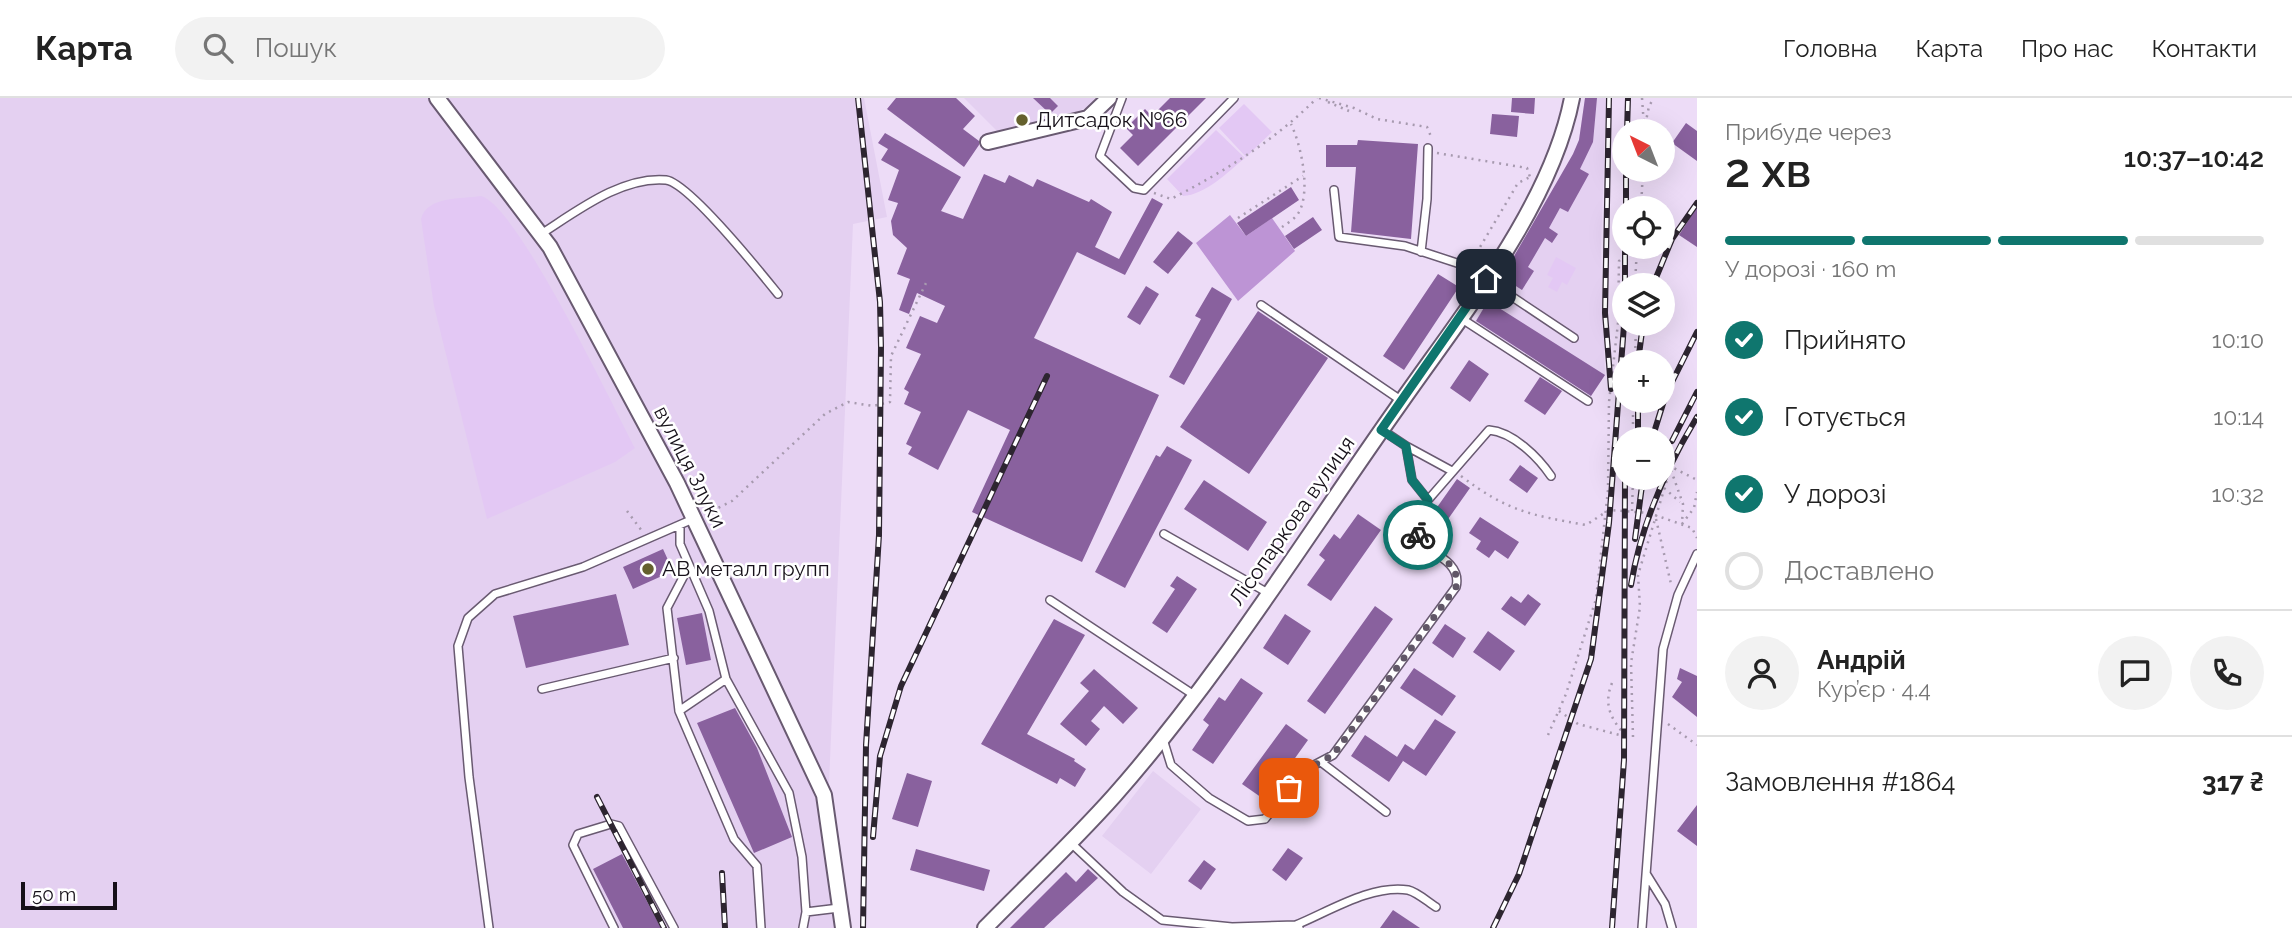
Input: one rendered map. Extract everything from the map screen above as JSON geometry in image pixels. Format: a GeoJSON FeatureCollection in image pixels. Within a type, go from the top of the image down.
{"type":"FeatureCollection","features":[{"type":"Feature","properties":{"kind":"street","name":"вулиця Злуки"},"geometry":{"type":"LineString","coordinates":[[437,98],[540,234],[671,471],[687,522],[824,795],[843,928]]}},
{"type":"Feature","properties":{"kind":"street"},"geometry":{"type":"LineString","coordinates":[[988,142],[1088,118],[1109,98]]}},
{"type":"Feature","properties":{"kind":"street","name":"Лісопаркова вулиця"},"geometry":{"type":"LineString","coordinates":[[985,928],[1115,795],[1194,695],[1268,593],[1486,279],[1537,198],[1562,142],[1572,98]]}},
{"type":"Feature","properties":{"kind":"lane"},"geometry":{"type":"LineString","coordinates":[[1122,98],[1100,156],[1134,188],[1144,190],[1234,98]]}},
{"type":"Feature","properties":{"kind":"lane"},"geometry":{"type":"LineString","coordinates":[[1421,251],[1427,199],[1428,148]]}},
{"type":"Feature","properties":{"kind":"lane"},"geometry":{"type":"LineString","coordinates":[[540,234],[587,205],[638,181],[670,180],[695,199],[778,294]]}},
{"type":"Feature","properties":{"kind":"lane"},"geometry":{"type":"LineString","coordinates":[[1335,190],[1339,237],[1421,251],[1468,268],[1486,279],[1495,289],[1574,338]]}},
{"type":"Feature","properties":{"kind":"lane"},"geometry":{"type":"LineString","coordinates":[[1261,305],[1402,401]]}},
{"type":"Feature","properties":{"kind":"lane"},"geometry":{"type":"LineString","coordinates":[[1459,317],[1588,401]]}},
{"type":"Feature","properties":{"kind":"lane"},"geometry":{"type":"LineString","coordinates":[[1381,430],[1451,471]]}},
{"type":"Feature","properties":{"kind":"lane"},"geometry":{"type":"LineString","coordinates":[[1162,737],[1171,765],[1209,798],[1248,821],[1265,819],[1301,772],[1333,755],[1456,587],[1458,576],[1455,568],[1418,542],[1418,530],[1428,500],[1451,471],[1489,430],[1510,437],[1535,457],[1551,476]]}},
{"type":"Feature","properties":{"kind":"lane"},"geometry":{"type":"LineString","coordinates":[[1406,446],[1412,480],[1428,500]]}},
{"type":"Feature","properties":{"kind":"lane"},"geometry":{"type":"LineString","coordinates":[[489,928],[469,777],[458,646],[468,618],[495,594],[583,567],[687,522]]}},
{"type":"Feature","properties":{"kind":"lane"},"geometry":{"type":"LineString","coordinates":[[687,522],[680,544],[709,611],[726,679],[789,793],[802,857],[806,912],[803,928]]}},
{"type":"Feature","properties":{"kind":"lane"},"geometry":{"type":"LineString","coordinates":[[1164,534],[1268,593]]}},
{"type":"Feature","properties":{"kind":"lane"},"geometry":{"type":"LineString","coordinates":[[1642,928],[1662,649],[1676,602],[1697,554]]}},
{"type":"Feature","properties":{"kind":"lane"},"geometry":{"type":"LineString","coordinates":[[689,566],[667,608],[679,711],[734,839],[757,866],[761,928]]}},
{"type":"Feature","properties":{"kind":"lane"},"geometry":{"type":"LineString","coordinates":[[1050,600],[1194,695]]}},
{"type":"Feature","properties":{"kind":"lane"},"geometry":{"type":"LineString","coordinates":[[542,689],[674,658]]}},
{"type":"Feature","properties":{"kind":"lane"},"geometry":{"type":"LineString","coordinates":[[679,711],[726,679]]}},
{"type":"Feature","properties":{"kind":"lane"},"geometry":{"type":"LineString","coordinates":[[1321,762],[1386,812]]}},
{"type":"Feature","properties":{"kind":"lane"},"geometry":{"type":"LineString","coordinates":[[614,928],[573,845],[578,834],[611,824],[620,826],[674,928]]}},
{"type":"Feature","properties":{"kind":"lane"},"geometry":{"type":"LineString","coordinates":[[1070,842],[1123,892],[1162,920],[1232,926],[1298,927],[1373,894],[1396,890],[1410,890],[1436,907]]}},
{"type":"Feature","properties":{"kind":"lane"},"geometry":{"type":"LineString","coordinates":[[1646,874],[1665,904],[1672,928]]}},
{"type":"Feature","properties":{"kind":"lane"},"geometry":{"type":"LineString","coordinates":[[806,912],[839,908]]}},
{"type":"Feature","properties":{"kind":"path"},"geometry":{"type":"LineString","coordinates":[[1144,190],[1171,199],[1245,158],[1291,124],[1317,98],[1349,111]]}},
{"type":"Feature","properties":{"kind":"path"},"geometry":{"type":"LineString","coordinates":[[1643,98],[1644,119]]}},
{"type":"Feature","properties":{"kind":"path"},"geometry":{"type":"LineString","coordinates":[[1646,119],[1654,98]]}},
{"type":"Feature","properties":{"kind":"path"},"geometry":{"type":"LineString","coordinates":[[1282,227],[1298,214],[1304,197],[1299,141],[1291,124]]}},
{"type":"Feature","properties":{"kind":"path"},"geometry":{"type":"LineString","coordinates":[[1468,268],[1518,183],[1549,169]]}},
{"type":"Feature","properties":{"kind":"path"},"geometry":{"type":"LineString","coordinates":[[1238,218],[1303,176]]}},
{"type":"Feature","properties":{"kind":"path"},"geometry":{"type":"LineString","coordinates":[[1548,735],[1596,599],[1611,381],[1618,323],[1619,261],[1621,259]]}},
{"type":"Feature","properties":{"kind":"path"},"geometry":{"type":"LineString","coordinates":[[712,511],[732,501],[825,414],[848,402],[873,406],[890,401],[891,356],[926,283]]}},
{"type":"Feature","properties":{"kind":"path"},"geometry":{"type":"LineString","coordinates":[[1675,469],[1697,480]]}},
{"type":"Feature","properties":{"kind":"path"},"geometry":{"type":"LineString","coordinates":[[1451,471],[1508,508],[1529,515],[1586,525],[1609,510],[1632,511],[1656,515],[1692,528],[1697,538]]}},
{"type":"Feature","properties":{"kind":"path"},"geometry":{"type":"LineString","coordinates":[[1675,485],[1683,504],[1682,524]]}},
{"type":"Feature","properties":{"kind":"path"},"geometry":{"type":"LineString","coordinates":[[1632,511],[1633,490]]}},
{"type":"Feature","properties":{"kind":"path"},"geometry":{"type":"LineString","coordinates":[[1633,737],[1631,663],[1640,607],[1638,575],[1662,490]]}},
{"type":"Feature","properties":{"kind":"path"},"geometry":{"type":"LineString","coordinates":[[1667,490],[1683,504]]}},
{"type":"Feature","properties":{"kind":"path"},"geometry":{"type":"LineString","coordinates":[[1682,524],[1694,508],[1697,492]]}},
{"type":"Feature","properties":{"kind":"path"},"geometry":{"type":"LineString","coordinates":[[627,511],[648,539]]}},
{"type":"Feature","properties":{"kind":"path"},"geometry":{"type":"LineString","coordinates":[[1656,515],[1658,535],[1676,602]]}},
{"type":"Feature","properties":{"kind":"path"},"geometry":{"type":"LineString","coordinates":[[1558,710],[1578,724],[1627,737],[1611,720],[1607,696],[1612,683]]}},
{"type":"Feature","properties":{"kind":"path"},"geometry":{"type":"LineString","coordinates":[[1656,715],[1697,745]]}},
{"type":"Feature","properties":{"kind":"shaded area"},"geometry":{"type":"Polygon","coordinates":[[[0,98],[864,98],[887,217],[853,224],[826,854],[836,928],[0,928],[0,98]]]}},
{"type":"Feature","properties":{"kind":"shaded area","name":"Дитсадок №66"},"geometry":{"type":"Polygon","coordinates":[[[964,98],[1108,98],[1008,142],[964,98]]]}},
{"type":"Feature","properties":{"kind":"shaded area"},"geometry":{"type":"Polygon","coordinates":[[[1585,98],[1606,98],[1601,250],[1605,375],[1590,398],[1474,323],[1569,163],[1579,140],[1585,98]]]}},
{"type":"Feature","properties":{"kind":"shaded area"},"geometry":{"type":"Polygon","coordinates":[[[1244,104],[1272,132],[1246,157],[1219,128],[1244,104]]]}},
{"type":"Feature","properties":{"kind":"shaded area"},"geometry":{"type":"Polygon","coordinates":[[[1216,130],[1245,158],[1200,192],[1183,196],[1167,179],[1216,130]]]}},
{"type":"Feature","properties":{"kind":"shaded area"},"geometry":{"type":"Polygon","coordinates":[[[481,196],[497,208],[540,269],[635,448],[615,462],[487,519],[434,306],[421,219],[424,212],[437,202],[481,196]]]}},
{"type":"Feature","properties":{"kind":"shaded area"},"geometry":{"type":"Polygon","coordinates":[[[1230,215],[1246,236],[1272,218],[1295,251],[1238,301],[1196,243],[1230,215]]]}},
{"type":"Feature","properties":{"kind":"shaded area"},"geometry":{"type":"Polygon","coordinates":[[[1556,257],[1576,268],[1567,285],[1562,282],[1557,292],[1548,287],[1553,278],[1547,275],[1556,257]]]}},
{"type":"Feature","properties":{"kind":"shaded area"},"geometry":{"type":"Polygon","coordinates":[[[1153,771],[1201,809],[1151,874],[1102,836],[1153,771]]]}},
{"type":"Feature","properties":{"kind":"building"},"geometry":{"type":"Polygon","coordinates":[[[896,98],[956,98],[975,116],[963,129],[979,141],[979,145],[964,167],[887,109],[896,98]]]}},
{"type":"Feature","properties":{"kind":"building"},"geometry":{"type":"Polygon","coordinates":[[[1033,98],[1050,98],[1058,106],[1050,114],[1033,98]]]}},
{"type":"Feature","properties":{"kind":"building"},"geometry":{"type":"Polygon","coordinates":[[[1170,98],[1206,98],[1138,166],[1120,148],[1133,135],[1126,128],[1145,109],[1152,116],[1170,98]]]}},
{"type":"Feature","properties":{"kind":"building"},"geometry":{"type":"Polygon","coordinates":[[[1512,98],[1535,98],[1534,114],[1511,112],[1512,98]]]}},
{"type":"Feature","properties":{"kind":"building"},"geometry":{"type":"Polygon","coordinates":[[[1585,98],[1597,98],[1593,142],[1580,169],[1589,174],[1568,212],[1560,208],[1549,228],[1558,234],[1552,243],[1545,238],[1528,267],[1534,271],[1522,290],[1502,277],[1573,154],[1579,140],[1585,98]]]}},
{"type":"Feature","properties":{"kind":"building"},"geometry":{"type":"Polygon","coordinates":[[[1492,114],[1519,116],[1517,137],[1490,134],[1492,114]]]}},
{"type":"Feature","properties":{"kind":"building"},"geometry":{"type":"Polygon","coordinates":[[[1686,123],[1697,131],[1697,161],[1675,145],[1675,139],[1686,123]]]}},
{"type":"Feature","properties":{"kind":"building"},"geometry":{"type":"Polygon","coordinates":[[[885,133],[961,177],[941,211],[963,219],[984,174],[1005,183],[1009,175],[1033,187],[1037,179],[1089,202],[1091,199],[1112,212],[1095,247],[1119,259],[1152,198],[1163,204],[1125,275],[1077,252],[1034,338],[1159,395],[1082,562],[972,512],[1010,430],[968,410],[938,470],[908,454],[912,447],[906,444],[921,412],[904,404],[909,392],[904,389],[921,354],[906,348],[920,316],[937,323],[945,306],[917,293],[909,314],[899,310],[910,279],[897,274],[907,248],[893,235],[891,221],[898,203],[888,200],[899,170],[881,160],[888,149],[878,143],[885,133]]]}},
{"type":"Feature","properties":{"kind":"building"},"geometry":{"type":"Polygon","coordinates":[[[1358,140],[1418,144],[1411,239],[1351,232],[1356,167],[1326,167],[1326,145],[1357,145],[1358,140]]]}},
{"type":"Feature","properties":{"kind":"building"},"geometry":{"type":"Polygon","coordinates":[[[1291,187],[1299,200],[1246,236],[1237,223],[1291,187]]]}},
{"type":"Feature","properties":{"kind":"building"},"geometry":{"type":"Polygon","coordinates":[[[1697,207],[1697,247],[1679,235],[1697,207]]]}},
{"type":"Feature","properties":{"kind":"building"},"geometry":{"type":"Polygon","coordinates":[[[1313,217],[1322,230],[1294,249],[1285,236],[1313,217]]]}},
{"type":"Feature","properties":{"kind":"building"},"geometry":{"type":"Polygon","coordinates":[[[1178,231],[1193,243],[1168,274],[1153,262],[1178,231]]]}},
{"type":"Feature","properties":{"kind":"building"},"geometry":{"type":"Polygon","coordinates":[[[1438,274],[1459,287],[1404,370],[1383,356],[1438,274]]]}},
{"type":"Feature","properties":{"kind":"building"},"geometry":{"type":"Polygon","coordinates":[[[1146,286],[1159,294],[1140,325],[1127,317],[1146,286]]]}},
{"type":"Feature","properties":{"kind":"building"},"geometry":{"type":"Polygon","coordinates":[[[1212,287],[1232,299],[1184,385],[1169,377],[1201,319],[1195,316],[1212,287]]]}},
{"type":"Feature","properties":{"kind":"building"},"geometry":{"type":"Polygon","coordinates":[[[1488,301],[1605,375],[1591,396],[1476,321],[1488,301]]]}},
{"type":"Feature","properties":{"kind":"building"},"geometry":{"type":"Polygon","coordinates":[[[1258,311],[1328,358],[1249,474],[1180,427],[1258,311]]]}},
{"type":"Feature","properties":{"kind":"building"},"geometry":{"type":"Polygon","coordinates":[[[1469,360],[1489,374],[1470,402],[1450,388],[1469,360]]]}},
{"type":"Feature","properties":{"kind":"building"},"geometry":{"type":"Polygon","coordinates":[[[1540,377],[1562,391],[1545,415],[1524,401],[1540,377]]]}},
{"type":"Feature","properties":{"kind":"building"},"geometry":{"type":"Polygon","coordinates":[[[1167,446],[1192,460],[1125,588],[1095,572],[1156,455],[1160,457],[1167,446]]]}},
{"type":"Feature","properties":{"kind":"building"},"geometry":{"type":"Polygon","coordinates":[[[1520,465],[1538,478],[1527,493],[1509,480],[1520,465]]]}},
{"type":"Feature","properties":{"kind":"building"},"geometry":{"type":"Polygon","coordinates":[[[1457,479],[1470,488],[1446,522],[1433,513],[1457,479]]]}},
{"type":"Feature","properties":{"kind":"building"},"geometry":{"type":"Polygon","coordinates":[[[1204,480],[1267,522],[1248,551],[1184,509],[1204,480]]]}},
{"type":"Feature","properties":{"kind":"building"},"geometry":{"type":"Polygon","coordinates":[[[1358,514],[1381,530],[1331,601],[1307,585],[1325,560],[1319,555],[1334,534],[1340,539],[1358,514]]]}},
{"type":"Feature","properties":{"kind":"building"},"geometry":{"type":"Polygon","coordinates":[[[1480,517],[1519,542],[1508,559],[1495,550],[1489,558],[1476,549],[1481,541],[1469,533],[1480,517]]]}},
{"type":"Feature","properties":{"kind":"building","name":"АВ металл групп"},"geometry":{"type":"Polygon","coordinates":[[[663,549],[673,571],[633,589],[623,567],[663,549]]]}},
{"type":"Feature","properties":{"kind":"building"},"geometry":{"type":"Polygon","coordinates":[[[1177,576],[1197,589],[1167,633],[1152,623],[1175,589],[1170,586],[1177,576]]]}},
{"type":"Feature","properties":{"kind":"building"},"geometry":{"type":"Polygon","coordinates":[[[616,594],[629,645],[526,668],[513,616],[616,594]]]}},
{"type":"Feature","properties":{"kind":"building"},"geometry":{"type":"Polygon","coordinates":[[[1528,594],[1541,604],[1525,626],[1501,609],[1511,596],[1521,603],[1528,594]]]}},
{"type":"Feature","properties":{"kind":"building"},"geometry":{"type":"Polygon","coordinates":[[[1375,606],[1393,619],[1325,714],[1307,701],[1375,606]]]}},
{"type":"Feature","properties":{"kind":"building"},"geometry":{"type":"Polygon","coordinates":[[[702,613],[711,660],[686,665],[677,618],[702,613]]]}},
{"type":"Feature","properties":{"kind":"building"},"geometry":{"type":"Polygon","coordinates":[[[1285,614],[1311,631],[1288,665],[1263,648],[1285,614]]]}},
{"type":"Feature","properties":{"kind":"building"},"geometry":{"type":"Polygon","coordinates":[[[1054,619],[1085,635],[1027,734],[1075,759],[1074,761],[1086,769],[1075,787],[1060,778],[1057,784],[981,744],[1054,619]]]}},
{"type":"Feature","properties":{"kind":"building"},"geometry":{"type":"Polygon","coordinates":[[[1445,624],[1466,638],[1453,658],[1432,643],[1445,624]]]}},
{"type":"Feature","properties":{"kind":"building"},"geometry":{"type":"Polygon","coordinates":[[[1488,631],[1515,651],[1500,671],[1473,652],[1488,631]]]}},
{"type":"Feature","properties":{"kind":"building"},"geometry":{"type":"Polygon","coordinates":[[[1414,668],[1456,696],[1442,716],[1400,688],[1414,668]]]}},
{"type":"Feature","properties":{"kind":"building"},"geometry":{"type":"Polygon","coordinates":[[[1680,668],[1697,676],[1697,717],[1672,697],[1682,682],[1677,679],[1680,668]]]}},
{"type":"Feature","properties":{"kind":"building"},"geometry":{"type":"Polygon","coordinates":[[[1094,669],[1138,708],[1123,724],[1104,706],[1091,721],[1100,729],[1086,746],[1060,724],[1089,691],[1080,683],[1094,669]]]}},
{"type":"Feature","properties":{"kind":"building"},"geometry":{"type":"Polygon","coordinates":[[[1241,678],[1263,693],[1213,764],[1192,750],[1209,725],[1203,720],[1219,697],[1225,701],[1241,678]]]}},
{"type":"Feature","properties":{"kind":"building"},"geometry":{"type":"Polygon","coordinates":[[[735,708],[757,748],[792,837],[754,853],[697,723],[735,708]]]}},
{"type":"Feature","properties":{"kind":"building"},"geometry":{"type":"Polygon","coordinates":[[[1435,719],[1456,732],[1426,776],[1397,757],[1405,744],[1414,750],[1435,719]]]}},
{"type":"Feature","properties":{"kind":"building"},"geometry":{"type":"Polygon","coordinates":[[[1286,724],[1308,740],[1265,800],[1242,784],[1286,724]]]}},
{"type":"Feature","properties":{"kind":"building"},"geometry":{"type":"Polygon","coordinates":[[[1365,735],[1403,761],[1389,782],[1351,756],[1365,735]]]}},
{"type":"Feature","properties":{"kind":"building"},"geometry":{"type":"Polygon","coordinates":[[[907,773],[932,781],[918,827],[892,819],[907,773]]]}},
{"type":"Feature","properties":{"kind":"building"},"geometry":{"type":"Polygon","coordinates":[[[1697,805],[1697,846],[1677,831],[1697,805]]]}},
{"type":"Feature","properties":{"kind":"building"},"geometry":{"type":"Polygon","coordinates":[[[1288,848],[1303,858],[1286,881],[1272,870],[1288,848]]]}},
{"type":"Feature","properties":{"kind":"building"},"geometry":{"type":"Polygon","coordinates":[[[916,849],[990,870],[984,891],[910,870],[916,849]]]}},
{"type":"Feature","properties":{"kind":"building"},"geometry":{"type":"Polygon","coordinates":[[[622,854],[661,928],[623,928],[593,869],[622,854]]]}},
{"type":"Feature","properties":{"kind":"building"},"geometry":{"type":"Polygon","coordinates":[[[1204,860],[1216,869],[1201,890],[1188,881],[1204,860]]]}},
{"type":"Feature","properties":{"kind":"building"},"geometry":{"type":"Polygon","coordinates":[[[1088,869],[1098,878],[1044,928],[1010,928],[1066,872],[1076,882],[1088,869]]]}},
{"type":"Feature","properties":{"kind":"building"},"geometry":{"type":"Polygon","coordinates":[[[1393,910],[1420,928],[1380,928],[1393,910]]]}},
{"type":"Feature","properties":{"kind":"railway"},"geometry":{"type":"LineString","coordinates":[[858,98],[880,302],[881,347],[879,535],[866,745],[863,928]]}},
{"type":"Feature","properties":{"kind":"railway"},"geometry":{"type":"LineString","coordinates":[[1609,98],[1605,313],[1611,389]]}},
{"type":"Feature","properties":{"kind":"railway"},"geometry":{"type":"LineString","coordinates":[[1627,119],[1628,98]]}},
{"type":"Feature","properties":{"kind":"railway"},"geometry":{"type":"LineString","coordinates":[[1626,182],[1626,196]]}},
{"type":"Feature","properties":{"kind":"railway"},"geometry":{"type":"LineString","coordinates":[[1658,273],[1672,239],[1697,203]]}},
{"type":"Feature","properties":{"kind":"railway"},"geometry":{"type":"LineString","coordinates":[[1625,259],[1625,273]]}},
{"type":"Feature","properties":{"kind":"railway"},"geometry":{"type":"LineString","coordinates":[[1656,427],[1666,394],[1697,332]]}},
{"type":"Feature","properties":{"kind":"railway"},"geometry":{"type":"LineString","coordinates":[[1493,928],[1519,874],[1591,659],[1609,523],[1623,336]]}},
{"type":"Feature","properties":{"kind":"railway"},"geometry":{"type":"LineString","coordinates":[[1640,350],[1641,336]]}},
{"type":"Feature","properties":{"kind":"railway"},"geometry":{"type":"LineString","coordinates":[[873,837],[880,756],[901,686],[1047,376]]}},
{"type":"Feature","properties":{"kind":"railway"},"geometry":{"type":"LineString","coordinates":[[1675,435],[1697,392]]}},
{"type":"Feature","properties":{"kind":"railway"},"geometry":{"type":"LineString","coordinates":[[1638,413],[1638,427]]}},
{"type":"Feature","properties":{"kind":"railway"},"geometry":{"type":"LineString","coordinates":[[1631,585],[1641,540],[1656,498],[1697,417]]}},
{"type":"Feature","properties":{"kind":"railway"},"geometry":{"type":"LineString","coordinates":[[1612,928],[1624,760],[1625,490]]}},
{"type":"Feature","properties":{"kind":"railway"},"geometry":{"type":"LineString","coordinates":[[1635,539],[1641,490]]}},
{"type":"Feature","properties":{"kind":"railway"},"geometry":{"type":"LineString","coordinates":[[597,797],[664,928]]}},
{"type":"Feature","properties":{"kind":"railway"},"geometry":{"type":"LineString","coordinates":[[722,873],[725,928]]}},
{"type":"Feature","properties":{"kind":"way so far"},"geometry":{"type":"LineString","coordinates":[[1289,788],[1301,772],[1333,755],[1456,587],[1458,576],[1455,568],[1418,542],[1418,535]]}},
{"type":"Feature","properties":{"kind":"place","name":"Дитсадок №66"},"geometry":{"type":"Point","coordinates":[1022,120]}},
{"type":"Feature","properties":{"kind":"place","name":"АВ металл групп"},"geometry":{"type":"Point","coordinates":[648,569]}},
{"type":"Feature","properties":{"kind":"route"},"geometry":{"type":"LineString","coordinates":[[1418,535],[1428,500],[1425,492],[1412,480],[1406,446],[1381,430],[1486,279]]}}]}
